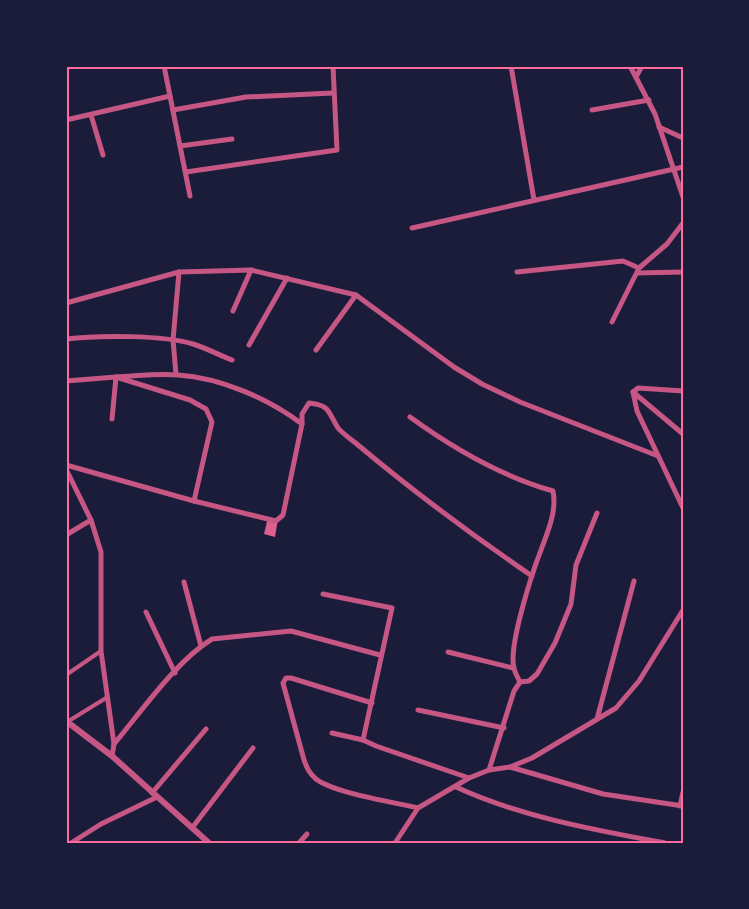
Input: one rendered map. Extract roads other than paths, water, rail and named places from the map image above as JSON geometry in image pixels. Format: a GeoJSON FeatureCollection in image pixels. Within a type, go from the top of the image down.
{"type":"FeatureCollection","features":[{"type":"Feature","properties":{"kind":"street"},"geometry":{"type":"LineString","coordinates":[[164,66],[190,196]]}},
{"type":"Feature","properties":{"kind":"street"},"geometry":{"type":"LineString","coordinates":[[186,172],[337,150],[333,66]]}},
{"type":"Feature","properties":{"kind":"street"},"geometry":{"type":"LineString","coordinates":[[511,66],[534,200]]}},
{"type":"Feature","properties":{"kind":"street"},"geometry":{"type":"LineString","coordinates":[[630,66],[649,100],[683,197]]}},
{"type":"Feature","properties":{"kind":"street"},"geometry":{"type":"LineString","coordinates":[[636,77],[642,66]]}},
{"type":"Feature","properties":{"kind":"street"},"geometry":{"type":"LineString","coordinates":[[173,110],[246,97],[333,93]]}},
{"type":"Feature","properties":{"kind":"street"},"geometry":{"type":"LineString","coordinates":[[66,120],[170,96]]}},
{"type":"Feature","properties":{"kind":"street"},"geometry":{"type":"LineString","coordinates":[[592,110],[649,100]]}},
{"type":"Feature","properties":{"kind":"street"},"geometry":{"type":"LineString","coordinates":[[91,115],[103,155]]}},
{"type":"Feature","properties":{"kind":"street"},"geometry":{"type":"LineString","coordinates":[[659,127],[683,138]]}},
{"type":"Feature","properties":{"kind":"street"},"geometry":{"type":"LineString","coordinates":[[180,146],[232,139]]}},
{"type":"Feature","properties":{"kind":"street"},"geometry":{"type":"LineString","coordinates":[[412,228],[683,167]]}},
{"type":"Feature","properties":{"kind":"street"},"geometry":{"type":"LineString","coordinates":[[612,322],[638,270],[666,244],[683,223]]}},
{"type":"Feature","properties":{"kind":"street"},"geometry":{"type":"LineString","coordinates":[[517,272],[623,260],[638,270],[683,272]]}},
{"type":"Feature","properties":{"kind":"street"},"geometry":{"type":"LineString","coordinates":[[233,311],[251,270]]}},
{"type":"Feature","properties":{"kind":"street"},"geometry":{"type":"LineString","coordinates":[[66,303],[179,272],[251,270],[356,295],[454,367],[482,384],[520,402],[658,456]]}},
{"type":"Feature","properties":{"kind":"street"},"geometry":{"type":"LineString","coordinates":[[176,374],[173,340],[179,272]]}},
{"type":"Feature","properties":{"kind":"street"},"geometry":{"type":"LineString","coordinates":[[249,345],[288,278]]}},
{"type":"Feature","properties":{"kind":"street"},"geometry":{"type":"LineString","coordinates":[[316,350],[356,295]]}},
{"type":"Feature","properties":{"kind":"street"},"geometry":{"type":"LineString","coordinates":[[66,339],[89,336],[173,340],[192,344],[232,360]]}},
{"type":"Feature","properties":{"kind":"street"},"geometry":{"type":"LineString","coordinates":[[66,381],[176,374],[200,377],[232,387],[274,406],[302,424]]}},
{"type":"Feature","properties":{"kind":"street"},"geometry":{"type":"LineString","coordinates":[[112,419],[116,377]]}},
{"type":"Feature","properties":{"kind":"street"},"geometry":{"type":"LineString","coordinates":[[116,377],[190,400],[206,409],[212,422],[194,501]]}},
{"type":"Feature","properties":{"kind":"street"},"geometry":{"type":"LineString","coordinates":[[633,392],[638,388],[683,391]]}},
{"type":"Feature","properties":{"kind":"street"},"geometry":{"type":"LineString","coordinates":[[633,392],[637,411],[682,507]]}},
{"type":"Feature","properties":{"kind":"street"},"geometry":{"type":"LineString","coordinates":[[633,392],[683,434]]}},
{"type":"Feature","properties":{"kind":"street"},"geometry":{"type":"LineString","coordinates":[[66,465],[194,501],[276,521],[283,515],[302,424],[302,414],[309,403],[320,404],[330,411],[339,429],[362,449],[480,541],[532,576]]}},
{"type":"Feature","properties":{"kind":"street"},"geometry":{"type":"LineString","coordinates":[[410,417],[459,450],[494,469],[553,491],[551,524],[532,576],[513,643],[513,668],[520,682]]}},
{"type":"Feature","properties":{"kind":"street"},"geometry":{"type":"LineString","coordinates":[[66,469],[68,478],[91,520],[101,552],[101,651],[106,698],[114,744],[112,756]]}},
{"type":"Feature","properties":{"kind":"street"},"geometry":{"type":"LineString","coordinates":[[489,770],[504,728],[514,690],[520,682],[529,680],[537,674],[555,643],[571,604],[576,565],[597,513]]}},
{"type":"Feature","properties":{"kind":"street"},"geometry":{"type":"LineString","coordinates":[[66,535],[91,520]]}},
{"type":"Feature","properties":{"kind":"street"},"geometry":{"type":"LineString","coordinates":[[597,720],[634,581]]}},
{"type":"Feature","properties":{"kind":"street"},"geometry":{"type":"LineString","coordinates":[[184,582],[201,646]]}},
{"type":"Feature","properties":{"kind":"street"},"geometry":{"type":"LineString","coordinates":[[323,594],[392,608],[380,655],[372,703],[363,740]]}},
{"type":"Feature","properties":{"kind":"street"},"geometry":{"type":"LineString","coordinates":[[395,843],[418,808],[469,778],[489,770],[510,767],[558,744],[616,708],[639,681],[683,610]]}},
{"type":"Feature","properties":{"kind":"street"},"geometry":{"type":"LineString","coordinates":[[146,612],[175,673]]}},
{"type":"Feature","properties":{"kind":"street"},"geometry":{"type":"LineString","coordinates":[[114,744],[175,673],[201,646],[212,639],[291,631],[380,655]]}},
{"type":"Feature","properties":{"kind":"street"},"geometry":{"type":"LineString","coordinates":[[66,675],[101,651]]}},
{"type":"Feature","properties":{"kind":"street"},"geometry":{"type":"LineString","coordinates":[[448,652],[513,668]]}},
{"type":"Feature","properties":{"kind":"street"},"geometry":{"type":"LineString","coordinates":[[372,703],[291,678],[286,678],[283,683],[284,695],[308,771],[317,780],[330,787],[418,808]]}},
{"type":"Feature","properties":{"kind":"street"},"geometry":{"type":"LineString","coordinates":[[106,698],[66,722],[112,756],[210,843]]}},
{"type":"Feature","properties":{"kind":"street"},"geometry":{"type":"LineString","coordinates":[[418,710],[504,728]]}},
{"type":"Feature","properties":{"kind":"street"},"geometry":{"type":"LineString","coordinates":[[71,843],[154,795],[206,729]]}},
{"type":"Feature","properties":{"kind":"street"},"geometry":{"type":"LineString","coordinates":[[332,733],[363,740],[469,778]]}},
{"type":"Feature","properties":{"kind":"street"},"geometry":{"type":"LineString","coordinates":[[192,828],[253,748]]}},
{"type":"Feature","properties":{"kind":"street"},"geometry":{"type":"LineString","coordinates":[[510,767],[603,794],[682,806],[683,792]]}},
{"type":"Feature","properties":{"kind":"street"},"geometry":{"type":"LineString","coordinates":[[456,787],[476,796],[560,821],[665,843]]}},
{"type":"Feature","properties":{"kind":"street"},"geometry":{"type":"LineString","coordinates":[[300,843],[307,834]]}}]}
